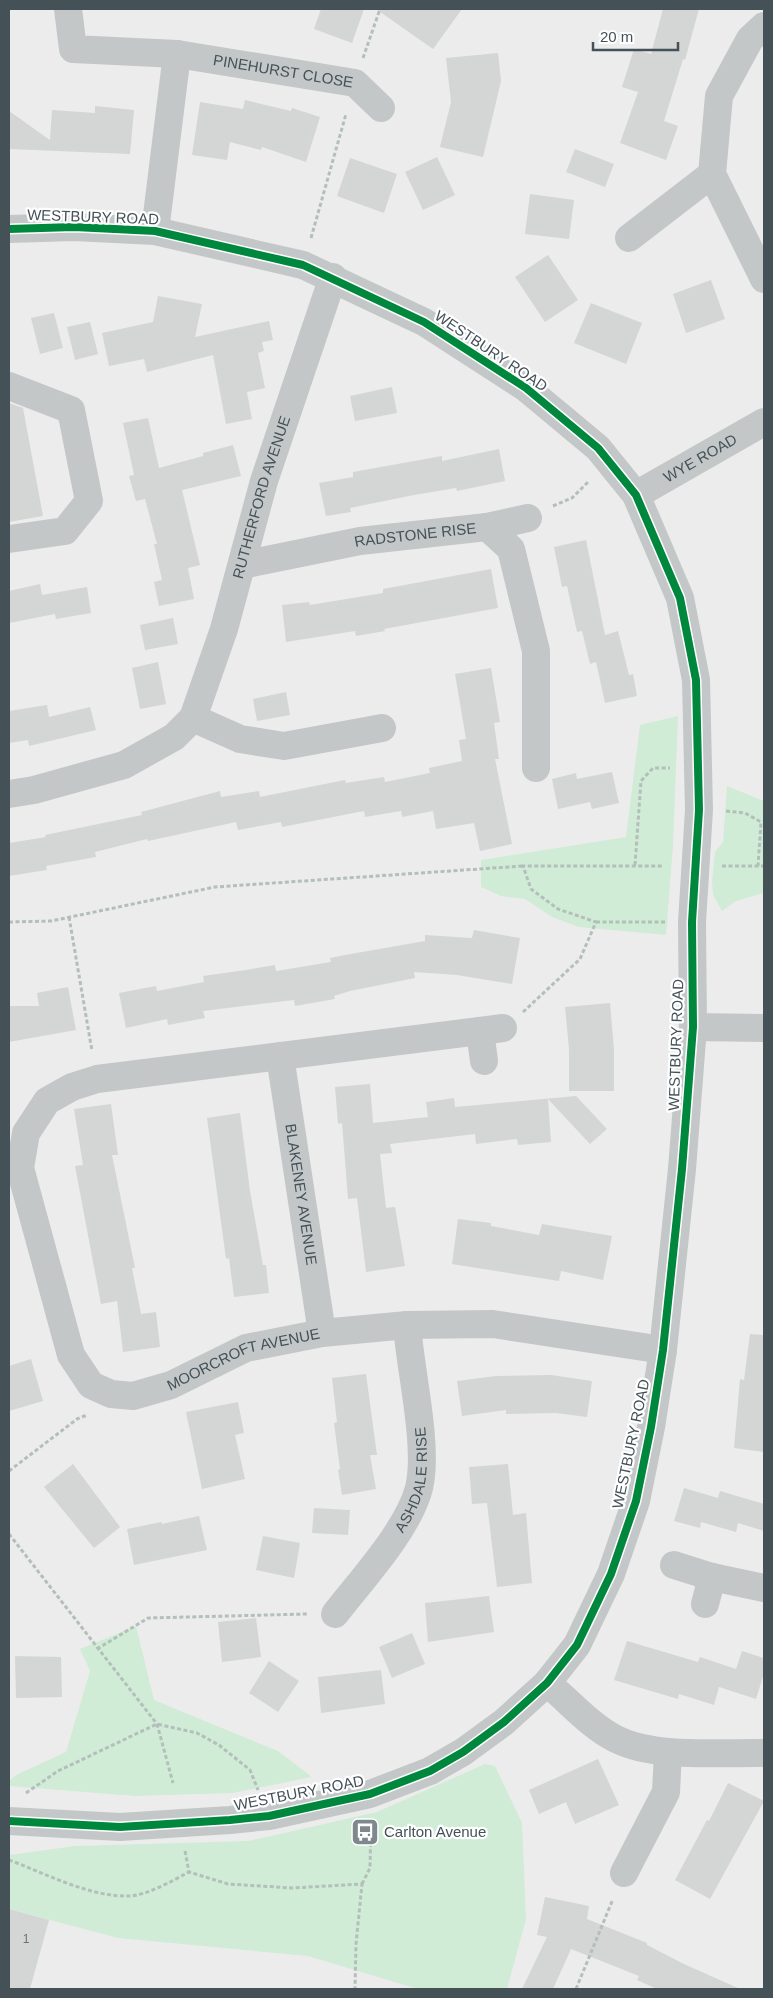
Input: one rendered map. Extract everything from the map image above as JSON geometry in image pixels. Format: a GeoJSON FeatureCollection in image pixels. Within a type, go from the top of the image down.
{"type":"FeatureCollection","features":[{"type":"Feature","properties":{"kind":"street","name":"PINEHURST CLOSE"},"geometry":{"type":"LineString","coordinates":[[68,9],[73,49],[177,54],[355,83],[381,108]]}},
{"type":"Feature","properties":{"kind":"street"},"geometry":{"type":"LineString","coordinates":[[764,26],[750,38],[719,96],[712,174],[764,278]]}},
{"type":"Feature","properties":{"kind":"street"},"geometry":{"type":"LineString","coordinates":[[156,231],[177,54]]}},
{"type":"Feature","properties":{"kind":"street"},"geometry":{"type":"LineString","coordinates":[[629,238],[712,174]]}},
{"type":"Feature","properties":{"kind":"street","name":"WESTBURY ROAD"},"geometry":{"type":"LineString","coordinates":[[9,229],[74,227],[156,231],[303,265],[424,322],[526,388],[598,448],[636,495],[680,598],[696,680],[699,810],[692,922],[693,1027],[682,1169],[663,1350],[651,1427],[636,1501],[611,1574],[577,1645],[546,1683],[504,1722],[463,1752],[430,1771],[370,1794],[270,1816],[120,1827],[16,1821]]}},
{"type":"Feature","properties":{"kind":"street","name":"RUTHERFORD AVENUE"},"geometry":{"type":"LineString","coordinates":[[9,794],[34,790],[124,765],[174,737],[193,718],[224,629],[264,480],[333,278]]}},
{"type":"Feature","properties":{"kind":"street"},"geometry":{"type":"LineString","coordinates":[[9,386],[71,410],[89,502],[65,531],[9,539]]}},
{"type":"Feature","properties":{"kind":"street","name":"WYE ROAD"},"geometry":{"type":"LineString","coordinates":[[636,495],[764,422]]}},
{"type":"Feature","properties":{"kind":"street"},"geometry":{"type":"LineString","coordinates":[[487,527],[528,518]]}},
{"type":"Feature","properties":{"kind":"street","name":"RADSTONE RISE"},"geometry":{"type":"LineString","coordinates":[[242,565],[360,542],[487,527],[511,549],[536,651],[536,768]]}},
{"type":"Feature","properties":{"kind":"street"},"geometry":{"type":"LineString","coordinates":[[193,718],[240,739],[284,746],[382,728]]}},
{"type":"Feature","properties":{"kind":"street"},"geometry":{"type":"LineString","coordinates":[[693,1027],[764,1028]]}},
{"type":"Feature","properties":{"kind":"street"},"geometry":{"type":"LineString","coordinates":[[484,1061],[492,1030]]}},
{"type":"Feature","properties":{"kind":"street","name":"MOORCROFT AVENUE"},"geometry":{"type":"LineString","coordinates":[[492,1030],[97,1079],[72,1087],[47,1101],[17,1128],[20,1168],[71,1355],[91,1385],[111,1394],[133,1396],[171,1385],[246,1348],[322,1333],[407,1325],[493,1324],[663,1350]]}},
{"type":"Feature","properties":{"kind":"street","name":"BLAKENEY AVENUE"},"geometry":{"type":"LineString","coordinates":[[280,1056],[322,1333]]}},
{"type":"Feature","properties":{"kind":"street","name":"ASHDALE RISE"},"geometry":{"type":"LineString","coordinates":[[335,1614],[408,1516],[419,1487],[421,1453],[407,1325]]}},
{"type":"Feature","properties":{"kind":"street"},"geometry":{"type":"LineString","coordinates":[[674,1565],[712,1577],[764,1588]]}},
{"type":"Feature","properties":{"kind":"street"},"geometry":{"type":"LineString","coordinates":[[705,1604],[712,1577]]}},
{"type":"Feature","properties":{"kind":"street"},"geometry":{"type":"LineString","coordinates":[[546,1683],[614,1738],[631,1746],[668,1752],[764,1753]]}},
{"type":"Feature","properties":{"kind":"street"},"geometry":{"type":"LineString","coordinates":[[624,1873],[666,1792],[668,1752]]}},
{"type":"Feature","properties":{"kind":"path"},"geometry":{"type":"LineString","coordinates":[[303,265],[355,83],[380,9]]}},
{"type":"Feature","properties":{"kind":"path"},"geometry":{"type":"LineString","coordinates":[[528,518],[572,498],[609,461]]}},
{"type":"Feature","properties":{"kind":"path"},"geometry":{"type":"LineString","coordinates":[[635,865],[641,781],[653,768],[698,768]]}},
{"type":"Feature","properties":{"kind":"path"},"geometry":{"type":"LineString","coordinates":[[699,810],[745,813],[761,822],[758,866]]}},
{"type":"Feature","properties":{"kind":"path"},"geometry":{"type":"LineString","coordinates":[[9,922],[51,921],[215,887],[523,866],[664,866]]}},
{"type":"Feature","properties":{"kind":"path"},"geometry":{"type":"LineString","coordinates":[[523,866],[531,889],[558,909],[596,922],[692,922]]}},
{"type":"Feature","properties":{"kind":"path"},"geometry":{"type":"LineString","coordinates":[[718,866],[764,866]]}},
{"type":"Feature","properties":{"kind":"path"},"geometry":{"type":"LineString","coordinates":[[68,917],[97,1079]]}},
{"type":"Feature","properties":{"kind":"path"},"geometry":{"type":"LineString","coordinates":[[492,1030],[580,959],[596,922]]}},
{"type":"Feature","properties":{"kind":"path"},"geometry":{"type":"LineString","coordinates":[[9,1471],[77,1419],[93,1412]]}},
{"type":"Feature","properties":{"kind":"path"},"geometry":{"type":"LineString","coordinates":[[9,1534],[97,1649],[158,1724],[173,1783]]}},
{"type":"Feature","properties":{"kind":"path"},"geometry":{"type":"LineString","coordinates":[[97,1649],[148,1618],[335,1614]]}},
{"type":"Feature","properties":{"kind":"path"},"geometry":{"type":"LineString","coordinates":[[16,1821],[26,1792],[58,1771],[158,1724],[197,1733],[219,1745],[250,1770],[270,1816]]}},
{"type":"Feature","properties":{"kind":"path"},"geometry":{"type":"LineString","coordinates":[[355,1989],[356,1944],[362,1884],[370,1868],[370,1794]]}},
{"type":"Feature","properties":{"kind":"path"},"geometry":{"type":"LineString","coordinates":[[184,1844],[189,1872]]}},
{"type":"Feature","properties":{"kind":"path"},"geometry":{"type":"LineString","coordinates":[[9,1860],[95,1892],[129,1897],[159,1887],[189,1872],[237,1885],[292,1888],[362,1884]]}},
{"type":"Feature","properties":{"kind":"path"},"geometry":{"type":"LineString","coordinates":[[576,1989],[624,1873]]}},
{"type":"Feature","properties":{"kind":"green space"},"geometry":{"type":"Polygon","coordinates":[[[678,716],[673,845],[666,935],[579,927],[552,917],[525,899],[501,896],[481,887],[481,860],[626,837],[640,725],[678,716]]]}},
{"type":"Feature","properties":{"kind":"green space"},"geometry":{"type":"Polygon","coordinates":[[[727,786],[764,801],[764,893],[736,901],[722,911],[713,895],[712,882],[715,852],[723,842],[727,786]]]}},
{"type":"Feature","properties":{"kind":"green space"},"geometry":{"type":"Polygon","coordinates":[[[136,1626],[154,1700],[278,1751],[312,1777],[233,1793],[135,1796],[9,1786],[9,1781],[16,1775],[66,1752],[90,1671],[80,1649],[136,1626]]]}},
{"type":"Feature","properties":{"kind":"green space"},"geometry":{"type":"Polygon","coordinates":[[[485,1764],[495,1766],[522,1823],[526,1919],[507,1989],[418,1989],[308,1956],[118,1938],[9,1909],[9,1855],[75,1846],[248,1841],[377,1812],[485,1764]]]}},
{"type":"Feature","properties":{"kind":"building"},"geometry":{"type":"Polygon","coordinates":[[[321,9],[364,9],[352,43],[314,29],[321,9]]]}},
{"type":"Feature","properties":{"kind":"building"},"geometry":{"type":"Polygon","coordinates":[[[376,9],[462,9],[433,49],[376,9]]]}},
{"type":"Feature","properties":{"kind":"building"},"geometry":{"type":"Polygon","coordinates":[[[663,9],[699,9],[685,60],[683,59],[664,121],[678,126],[666,160],[620,143],[638,92],[622,87],[634,49],[651,54],[663,9]]]}},
{"type":"Feature","properties":{"kind":"building"},"geometry":{"type":"Polygon","coordinates":[[[498,53],[501,81],[483,157],[440,147],[451,102],[446,58],[498,53]]]}},
{"type":"Feature","properties":{"kind":"building"},"geometry":{"type":"Polygon","coordinates":[[[245,100],[291,111],[292,108],[320,117],[306,162],[262,147],[261,150],[230,142],[227,160],[192,155],[200,102],[243,109],[245,100]]]}},
{"type":"Feature","properties":{"kind":"building"},"geometry":{"type":"Polygon","coordinates":[[[95,106],[134,110],[130,154],[9,149],[9,111],[50,140],[52,110],[95,113],[95,106]]]}},
{"type":"Feature","properties":{"kind":"building"},"geometry":{"type":"Polygon","coordinates":[[[575,149],[614,164],[605,187],[566,172],[575,149]]]}},
{"type":"Feature","properties":{"kind":"building"},"geometry":{"type":"Polygon","coordinates":[[[437,157],[455,195],[423,210],[405,172],[437,157]]]}},
{"type":"Feature","properties":{"kind":"building"},"geometry":{"type":"Polygon","coordinates":[[[350,158],[397,174],[384,213],[337,196],[350,158]]]}},
{"type":"Feature","properties":{"kind":"building"},"geometry":{"type":"Polygon","coordinates":[[[530,194],[574,200],[569,239],[525,234],[530,194]]]}},
{"type":"Feature","properties":{"kind":"building"},"geometry":{"type":"Polygon","coordinates":[[[548,255],[578,300],[545,322],[515,277],[548,255]]]}},
{"type":"Feature","properties":{"kind":"building"},"geometry":{"type":"Polygon","coordinates":[[[711,280],[725,319],[686,333],[673,294],[711,280]]]}},
{"type":"Feature","properties":{"kind":"building"},"geometry":{"type":"Polygon","coordinates":[[[158,296],[202,304],[195,337],[269,321],[273,340],[262,342],[264,351],[258,353],[265,388],[247,392],[252,419],[226,424],[213,355],[147,372],[144,359],[109,366],[102,333],[153,322],[158,296]]]}},
{"type":"Feature","properties":{"kind":"building"},"geometry":{"type":"Polygon","coordinates":[[[591,303],[642,323],[626,364],[574,343],[591,303]]]}},
{"type":"Feature","properties":{"kind":"building"},"geometry":{"type":"Polygon","coordinates":[[[54,313],[63,348],[40,354],[31,318],[54,313]]]}},
{"type":"Feature","properties":{"kind":"building"},"geometry":{"type":"Polygon","coordinates":[[[90,322],[98,354],[75,360],[67,327],[90,322]]]}},
{"type":"Feature","properties":{"kind":"building"},"geometry":{"type":"Polygon","coordinates":[[[392,387],[397,413],[355,421],[350,396],[392,387]]]}},
{"type":"Feature","properties":{"kind":"building"},"geometry":{"type":"Polygon","coordinates":[[[9,403],[23,408],[43,516],[9,522],[9,403]]]}},
{"type":"Feature","properties":{"kind":"building"},"geometry":{"type":"Polygon","coordinates":[[[148,418],[159,468],[203,456],[203,453],[233,445],[241,476],[182,490],[200,565],[188,568],[194,599],[159,606],[154,582],[162,580],[154,544],[157,544],[145,499],[136,501],[129,476],[134,475],[123,423],[148,418]]]}},
{"type":"Feature","properties":{"kind":"building"},"geometry":{"type":"Polygon","coordinates":[[[499,449],[505,481],[457,491],[456,488],[414,495],[350,508],[351,512],[326,516],[319,483],[353,477],[353,472],[442,456],[442,461],[499,449]]]}},
{"type":"Feature","properties":{"kind":"building"},"geometry":{"type":"Polygon","coordinates":[[[586,540],[605,635],[618,631],[629,675],[633,674],[637,696],[605,703],[596,662],[590,664],[582,631],[577,632],[567,586],[562,587],[554,547],[586,540]]]}},
{"type":"Feature","properties":{"kind":"building"},"geometry":{"type":"Polygon","coordinates":[[[491,569],[498,608],[356,636],[355,631],[286,642],[282,605],[309,602],[310,605],[383,593],[383,589],[491,569]]]}},
{"type":"Feature","properties":{"kind":"building"},"geometry":{"type":"Polygon","coordinates":[[[40,584],[42,595],[87,587],[91,613],[56,619],[55,614],[9,623],[9,591],[40,584]]]}},
{"type":"Feature","properties":{"kind":"building"},"geometry":{"type":"Polygon","coordinates":[[[173,618],[178,644],[145,650],[140,625],[173,618]]]}},
{"type":"Feature","properties":{"kind":"building"},"geometry":{"type":"Polygon","coordinates":[[[158,662],[166,704],[140,709],[132,668],[158,662]]]}},
{"type":"Feature","properties":{"kind":"building"},"geometry":{"type":"Polygon","coordinates":[[[491,668],[500,722],[494,723],[499,759],[495,759],[512,844],[480,851],[474,823],[436,829],[433,811],[402,817],[401,811],[365,817],[364,811],[282,827],[281,822],[238,830],[236,822],[148,841],[147,839],[95,852],[96,857],[46,866],[47,870],[9,876],[9,843],[46,837],[45,835],[142,815],[141,812],[220,791],[221,797],[259,791],[260,797],[345,780],[346,783],[384,777],[385,782],[430,773],[429,768],[462,761],[459,740],[466,739],[455,674],[491,668]]]}},
{"type":"Feature","properties":{"kind":"building"},"geometry":{"type":"Polygon","coordinates":[[[286,692],[290,715],[257,721],[253,699],[286,692]]]}},
{"type":"Feature","properties":{"kind":"building"},"geometry":{"type":"Polygon","coordinates":[[[47,705],[49,717],[90,707],[96,730],[29,746],[28,740],[9,743],[9,711],[47,705]]]}},
{"type":"Feature","properties":{"kind":"building"},"geometry":{"type":"Polygon","coordinates":[[[612,772],[619,803],[592,809],[590,802],[558,809],[552,779],[576,773],[577,779],[612,772]]]}},
{"type":"Feature","properties":{"kind":"building"},"geometry":{"type":"Polygon","coordinates":[[[474,930],[520,938],[512,984],[457,975],[414,972],[415,978],[350,991],[334,996],[335,999],[295,1006],[294,1000],[203,1011],[205,1018],[168,1025],[167,1019],[126,1028],[119,993],[156,986],[157,991],[204,982],[203,976],[275,965],[276,971],[331,962],[330,958],[425,941],[425,935],[472,938],[474,930]]]}},
{"type":"Feature","properties":{"kind":"building"},"geometry":{"type":"Polygon","coordinates":[[[68,987],[76,1030],[9,1042],[9,1006],[39,1006],[37,993],[68,987]]]}},
{"type":"Feature","properties":{"kind":"building"},"geometry":{"type":"Polygon","coordinates":[[[610,1003],[614,1049],[614,1091],[569,1091],[569,1049],[565,1007],[610,1003]]]}},
{"type":"Feature","properties":{"kind":"building"},"geometry":{"type":"Polygon","coordinates":[[[370,1084],[373,1123],[428,1117],[426,1102],[454,1098],[455,1107],[576,1096],[607,1129],[590,1144],[548,1099],[551,1142],[518,1145],[517,1139],[476,1144],[475,1134],[390,1144],[392,1153],[380,1154],[386,1208],[395,1207],[405,1266],[366,1272],[357,1198],[348,1199],[342,1123],[338,1124],[335,1087],[370,1084]]]}},
{"type":"Feature","properties":{"kind":"building"},"geometry":{"type":"Polygon","coordinates":[[[111,1104],[118,1155],[112,1155],[135,1268],[132,1268],[141,1314],[156,1312],[160,1347],[123,1352],[117,1301],[101,1304],[75,1166],[83,1165],[74,1109],[111,1104]]]}},
{"type":"Feature","properties":{"kind":"building"},"geometry":{"type":"Polygon","coordinates":[[[240,1113],[250,1191],[263,1265],[266,1265],[269,1293],[234,1297],[229,1258],[226,1259],[207,1118],[240,1113]]]}},
{"type":"Feature","properties":{"kind":"building"},"geometry":{"type":"Polygon","coordinates":[[[458,1219],[491,1223],[491,1226],[539,1235],[542,1224],[612,1236],[603,1280],[561,1271],[559,1281],[452,1264],[458,1219]]]}},
{"type":"Feature","properties":{"kind":"building"},"geometry":{"type":"Polygon","coordinates":[[[750,1334],[764,1335],[764,1452],[734,1448],[740,1379],[744,1380],[750,1334]]]}},
{"type":"Feature","properties":{"kind":"building"},"geometry":{"type":"Polygon","coordinates":[[[31,1359],[43,1401],[9,1411],[9,1366],[31,1359]]]}},
{"type":"Feature","properties":{"kind":"building"},"geometry":{"type":"Polygon","coordinates":[[[366,1374],[377,1455],[370,1455],[376,1489],[342,1495],[338,1470],[340,1469],[334,1423],[337,1422],[332,1378],[366,1374]]]}},
{"type":"Feature","properties":{"kind":"building"},"geometry":{"type":"Polygon","coordinates":[[[551,1375],[592,1381],[587,1417],[556,1413],[506,1414],[506,1410],[462,1416],[457,1381],[496,1376],[551,1375]]]}},
{"type":"Feature","properties":{"kind":"building"},"geometry":{"type":"Polygon","coordinates":[[[238,1402],[244,1433],[235,1435],[245,1479],[202,1489],[186,1412],[238,1402]]]}},
{"type":"Feature","properties":{"kind":"building"},"geometry":{"type":"Polygon","coordinates":[[[73,1464],[120,1527],[94,1548],[44,1487],[73,1464]]]}},
{"type":"Feature","properties":{"kind":"building"},"geometry":{"type":"Polygon","coordinates":[[[508,1464],[513,1515],[526,1513],[532,1583],[497,1587],[487,1503],[472,1504],[469,1467],[508,1464]]]}},
{"type":"Feature","properties":{"kind":"building"},"geometry":{"type":"Polygon","coordinates":[[[684,1488],[718,1498],[720,1491],[764,1504],[764,1531],[738,1523],[736,1532],[701,1522],[700,1528],[674,1521],[684,1488]]]}},
{"type":"Feature","properties":{"kind":"building"},"geometry":{"type":"Polygon","coordinates":[[[314,1508],[350,1510],[348,1535],[312,1533],[314,1508]]]}},
{"type":"Feature","properties":{"kind":"building"},"geometry":{"type":"Polygon","coordinates":[[[199,1516],[207,1550],[134,1565],[127,1529],[199,1516]]]}},
{"type":"Feature","properties":{"kind":"building"},"geometry":{"type":"Polygon","coordinates":[[[263,1536],[300,1543],[294,1578],[256,1570],[263,1536]]]}},
{"type":"Feature","properties":{"kind":"building"},"geometry":{"type":"Polygon","coordinates":[[[489,1596],[494,1632],[428,1642],[425,1603],[489,1596]]]}},
{"type":"Feature","properties":{"kind":"building"},"geometry":{"type":"Polygon","coordinates":[[[256,1618],[261,1657],[222,1662],[218,1622],[256,1618]]]}},
{"type":"Feature","properties":{"kind":"building"},"geometry":{"type":"Polygon","coordinates":[[[412,1633],[425,1664],[392,1678],[379,1647],[412,1633]]]}},
{"type":"Feature","properties":{"kind":"building"},"geometry":{"type":"Polygon","coordinates":[[[627,1641],[698,1662],[700,1657],[736,1669],[742,1651],[764,1658],[764,1673],[756,1699],[719,1687],[714,1705],[679,1694],[678,1699],[614,1680],[627,1641]]]}},
{"type":"Feature","properties":{"kind":"building"},"geometry":{"type":"Polygon","coordinates":[[[15,1656],[61,1657],[62,1697],[16,1698],[15,1656]]]}},
{"type":"Feature","properties":{"kind":"building"},"geometry":{"type":"Polygon","coordinates":[[[269,1661],[299,1681],[278,1712],[249,1693],[269,1661]]]}},
{"type":"Feature","properties":{"kind":"building"},"geometry":{"type":"Polygon","coordinates":[[[381,1670],[385,1704],[321,1713],[318,1677],[381,1670]]]}},
{"type":"Feature","properties":{"kind":"building"},"geometry":{"type":"Polygon","coordinates":[[[598,1759],[619,1805],[575,1824],[566,1802],[539,1814],[529,1790],[598,1759]]]}},
{"type":"Feature","properties":{"kind":"building"},"geometry":{"type":"Polygon","coordinates":[[[728,1783],[764,1801],[710,1899],[675,1880],[707,1820],[709,1821],[728,1783]]]}},
{"type":"Feature","properties":{"kind":"building"},"geometry":{"type":"Polygon","coordinates":[[[545,1897],[589,1906],[587,1919],[647,1943],[647,1945],[684,1964],[740,1989],[657,1989],[637,1980],[639,1976],[571,1949],[553,1989],[522,1989],[547,1937],[537,1935],[545,1897]]]}},
{"type":"Feature","properties":{"kind":"building"},"geometry":{"type":"Polygon","coordinates":[[[9,1909],[49,1920],[30,1989],[9,1989],[9,1909]]]}},
{"type":"Feature","properties":{"kind":"cycle path"},"geometry":{"type":"LineString","coordinates":[[9,229],[74,227],[155,231],[303,265],[424,322],[526,388],[598,448],[636,495],[680,598],[696,680],[699,810],[692,922],[693,1027],[682,1169],[663,1350],[651,1427],[636,1501],[611,1574],[577,1645],[547,1683],[504,1722],[463,1752],[430,1771],[370,1794],[269,1816],[230,1820],[120,1827],[9,1821]]}},
{"type":"Feature","properties":{"kind":"place","name":"Carlton Avenue"},"geometry":{"type":"Point","coordinates":[365,1832]}}]}
